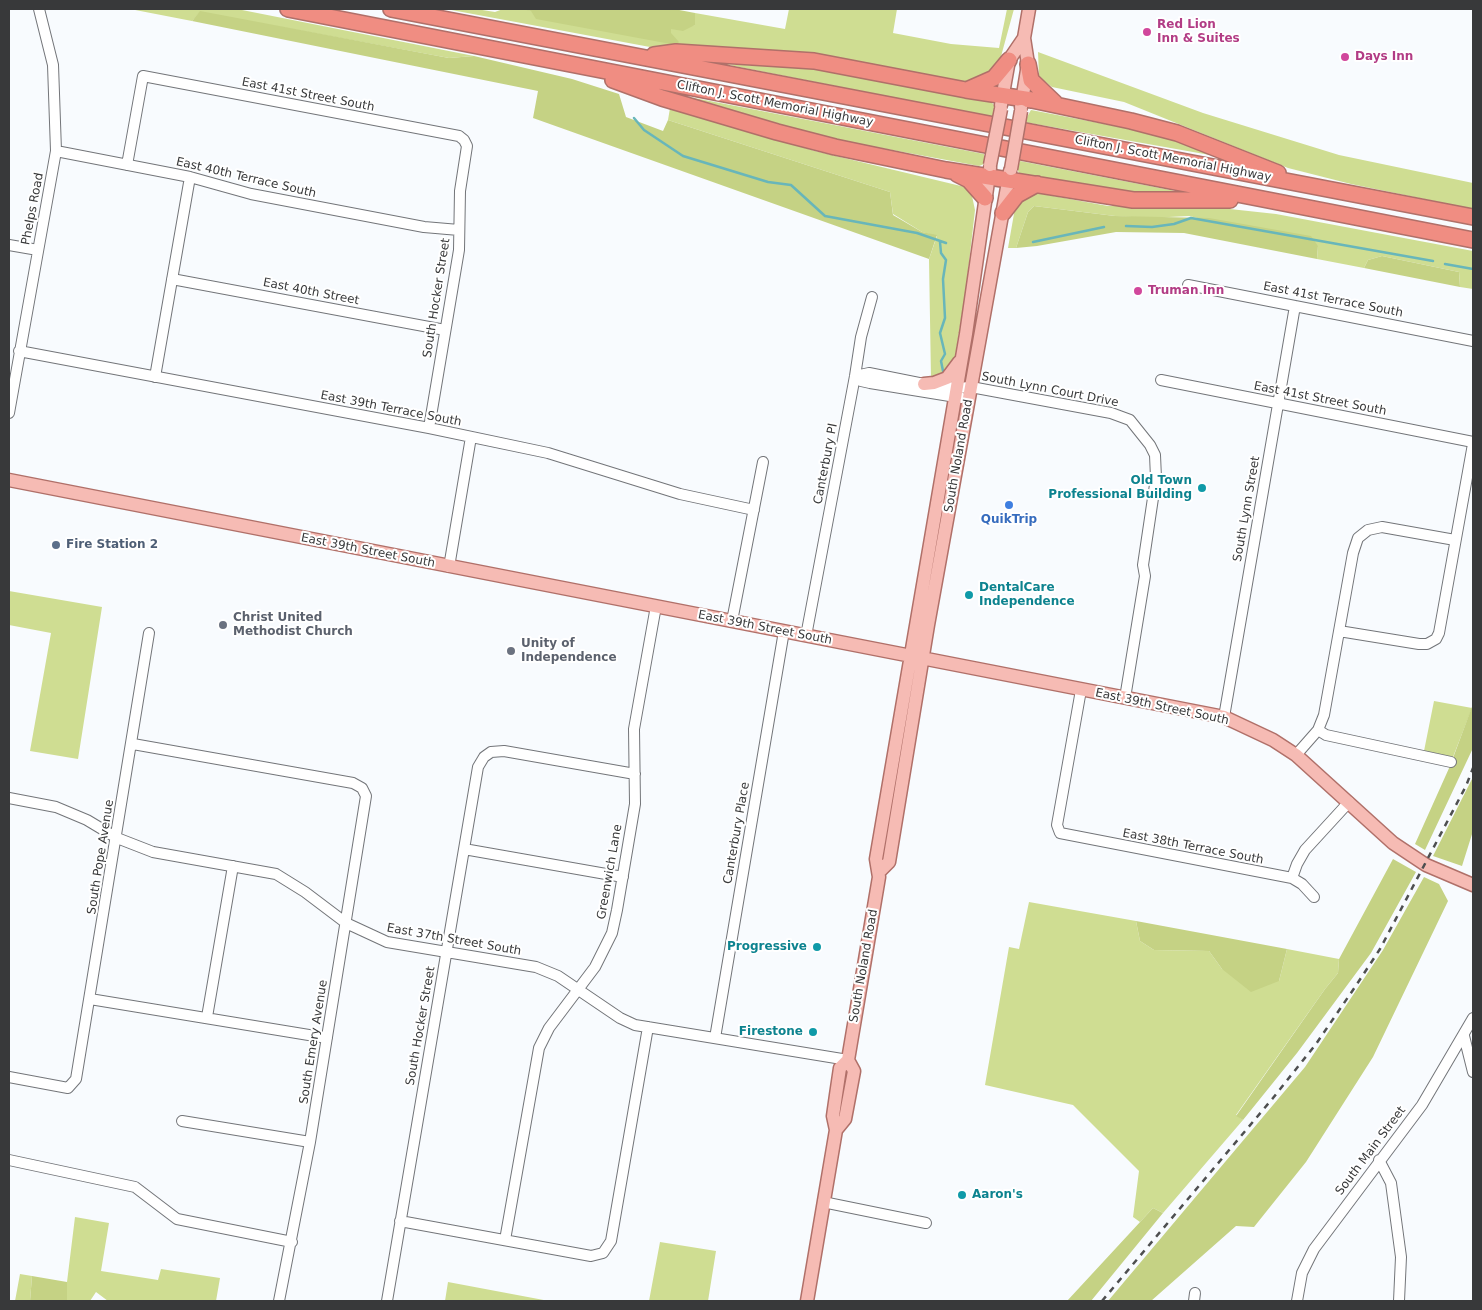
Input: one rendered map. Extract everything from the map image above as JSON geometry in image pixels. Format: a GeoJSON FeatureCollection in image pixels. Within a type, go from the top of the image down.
{"type":"FeatureCollection","features":[{"type":"Feature","properties":{"kind":"highway","name":"Clifton J. Scott Memorial Highway"},"geometry":{"type":"LineString","coordinates":[[288,9],[1262,199]]}},
{"type":"Feature","properties":{"kind":"highway","name":"Clifton J. Scott Memorial Highway"},"geometry":{"type":"LineString","coordinates":[[391,9],[1307,185]]}},
{"type":"Feature","properties":{"kind":"highway"},"geometry":{"type":"LineString","coordinates":[[640,57],[676,52],[814,61],[966,90],[1001,102],[1022,105],[1056,104],[1176,133],[1307,185],[1473,217]]}},
{"type":"Feature","properties":{"kind":"highway"},"geometry":{"type":"LineString","coordinates":[[966,90],[980,86],[994,78],[1009,60]]}},
{"type":"Feature","properties":{"kind":"highway"},"geometry":{"type":"LineString","coordinates":[[567,63],[662,98],[777,132],[835,147],[946,170],[989,170],[1010,174],[1037,184],[1133,200],[1262,199],[1473,240]]}},
{"type":"Feature","properties":{"kind":"highway"},"geometry":{"type":"LineString","coordinates":[[1028,64],[1030,80],[1056,104]]}},
{"type":"Feature","properties":{"kind":"highway"},"geometry":{"type":"LineString","coordinates":[[946,170],[969,180],[985,198]]}},
{"type":"Feature","properties":{"kind":"highway"},"geometry":{"type":"LineString","coordinates":[[1003,213],[1017,195],[1037,184]]}},
{"type":"Feature","properties":{"kind":"main road","name":"South Noland Road"},"geometry":{"type":"LineString","coordinates":[[917,657],[972,387],[991,266],[1003,213],[1022,105],[1028,64],[1024,38],[1029,9]]}},
{"type":"Feature","properties":{"kind":"main road","name":"South Noland Road"},"geometry":{"type":"LineString","coordinates":[[807,1301],[836,1130],[833,1116],[840,1068],[848,1060],[880,871],[889,862],[900,761],[989,170],[1009,60],[1024,38]]}},
{"type":"Feature","properties":{"kind":"main road"},"geometry":{"type":"LineString","coordinates":[[924,384],[934,383],[947,378],[962,358]]}},
{"type":"Feature","properties":{"kind":"main road","name":"East 39th Street South"},"geometry":{"type":"LineString","coordinates":[[9,480],[1224,717],[1273,740],[1296,755],[1393,843],[1409,854],[1442,873],[1473,885]]}},
{"type":"Feature","properties":{"kind":"street","name":"Phelps Road"},"geometry":{"type":"LineString","coordinates":[[9,413],[56,151],[53,65],[39,9]]}},
{"type":"Feature","properties":{"kind":"street","name":"East 41st Street South"},"geometry":{"type":"LineString","coordinates":[[127,165],[143,76],[459,136],[466,142]]}},
{"type":"Feature","properties":{"kind":"street","name":"South Hocker Street"},"geometry":{"type":"LineString","coordinates":[[429,428],[458,258],[460,191],[466,142]]}},
{"type":"Feature","properties":{"kind":"street","name":"East 40th Terrace South"},"geometry":{"type":"LineString","coordinates":[[56,151],[190,177],[251,194],[418,226],[459,230]]}},
{"type":"Feature","properties":{"kind":"street"},"geometry":{"type":"LineString","coordinates":[[155,377],[190,177]]}},
{"type":"Feature","properties":{"kind":"street"},"geometry":{"type":"LineString","coordinates":[[9,245],[38,250]]}},
{"type":"Feature","properties":{"kind":"street","name":"East 40th Street"},"geometry":{"type":"LineString","coordinates":[[172,279],[445,330]]}},
{"type":"Feature","properties":{"kind":"street","name":"East 41st Terrace South"},"geometry":{"type":"LineString","coordinates":[[1188,285],[1473,341]]}},
{"type":"Feature","properties":{"kind":"street","name":"Canterbury Pl"},"geometry":{"type":"LineString","coordinates":[[806,636],[861,336],[872,297]]}},
{"type":"Feature","properties":{"kind":"street","name":"South Lynn Street"},"geometry":{"type":"LineString","coordinates":[[1224,717],[1295,306]]}},
{"type":"Feature","properties":{"kind":"street","name":"East 39th Terrace South"},"geometry":{"type":"LineString","coordinates":[[19,351],[471,436],[548,453],[672,492],[754,510]]}},
{"type":"Feature","properties":{"kind":"street","name":"South Lynn Court Drive"},"geometry":{"type":"LineString","coordinates":[[855,376],[869,373],[924,384],[956,393],[969,400]]}},
{"type":"Feature","properties":{"kind":"street","name":"South Lynn Court Drive"},"geometry":{"type":"LineString","coordinates":[[855,376],[861,381],[870,383],[956,393],[972,387],[1111,413],[1130,420],[1150,445],[1155,455],[1156,478],[1143,565],[1145,576],[1125,698]]}},
{"type":"Feature","properties":{"kind":"street","name":"East 41st Street South"},"geometry":{"type":"LineString","coordinates":[[1161,380],[1473,443]]}},
{"type":"Feature","properties":{"kind":"street"},"geometry":{"type":"LineString","coordinates":[[449,567],[471,436]]}},
{"type":"Feature","properties":{"kind":"street"},"geometry":{"type":"LineString","coordinates":[[1339,631],[1419,644],[1434,641],[1440,633],[1473,443]]}},
{"type":"Feature","properties":{"kind":"street"},"geometry":{"type":"LineString","coordinates":[[732,621],[763,462]]}},
{"type":"Feature","properties":{"kind":"street"},"geometry":{"type":"LineString","coordinates":[[1296,755],[1318,730],[1324,715],[1355,544],[1365,531],[1374,527],[1455,540]]}},
{"type":"Feature","properties":{"kind":"street","name":"Greenwich Lane"},"geometry":{"type":"LineString","coordinates":[[505,1240],[539,1048],[549,1028],[595,967],[612,933],[635,804],[634,729],[656,606]]}},
{"type":"Feature","properties":{"kind":"street","name":"Canterbury Place"},"geometry":{"type":"LineString","coordinates":[[715,1038],[784,631]]}},
{"type":"Feature","properties":{"kind":"street","name":"South Pope Avenue"},"geometry":{"type":"LineString","coordinates":[[9,1077],[68,1088],[73,1085],[76,1079],[117,838],[149,633]]}},
{"type":"Feature","properties":{"kind":"street","name":"East 38th Terrace South"},"geometry":{"type":"LineString","coordinates":[[1081,690],[1056,824],[1060,833],[1292,878],[1302,884],[1314,897]]}},
{"type":"Feature","properties":{"kind":"street"},"geometry":{"type":"LineString","coordinates":[[1318,730],[1326,735],[1451,762]]}},
{"type":"Feature","properties":{"kind":"street","name":"South Emery Avenue"},"geometry":{"type":"LineString","coordinates":[[132,744],[353,783],[362,788],[366,796],[310,1142],[279,1301]]}},
{"type":"Feature","properties":{"kind":"street","name":"South Hocker Street"},"geometry":{"type":"LineString","coordinates":[[388,1301],[478,767],[484,757],[491,752],[504,751],[635,774]]}},
{"type":"Feature","properties":{"kind":"street","name":"East 37th Street South"},"geometry":{"type":"LineString","coordinates":[[9,798],[56,807],[87,820],[117,838],[153,852],[276,874],[305,892],[346,924],[387,942],[536,966],[558,976],[620,1018],[648,1027],[848,1060]]}},
{"type":"Feature","properties":{"kind":"street"},"geometry":{"type":"LineString","coordinates":[[1292,878],[1305,850],[1349,802]]}},
{"type":"Feature","properties":{"kind":"street"},"geometry":{"type":"LineString","coordinates":[[464,849],[623,876]]}},
{"type":"Feature","properties":{"kind":"street"},"geometry":{"type":"LineString","coordinates":[[207,1017],[233,866]]}},
{"type":"Feature","properties":{"kind":"street"},"geometry":{"type":"LineString","coordinates":[[90,999],[327,1038]]}},
{"type":"Feature","properties":{"kind":"street","name":"South Main Street"},"geometry":{"type":"LineString","coordinates":[[1296,1301],[1302,1273],[1314,1249],[1422,1104],[1473,1018]]}},
{"type":"Feature","properties":{"kind":"street"},"geometry":{"type":"LineString","coordinates":[[400,1221],[591,1256],[603,1253],[611,1241],[648,1027]]}},
{"type":"Feature","properties":{"kind":"street"},"geometry":{"type":"LineString","coordinates":[[1464,1036],[1473,1072]]}},
{"type":"Feature","properties":{"kind":"street"},"geometry":{"type":"LineString","coordinates":[[182,1121],[310,1142]]}},
{"type":"Feature","properties":{"kind":"street"},"geometry":{"type":"LineString","coordinates":[[9,1160],[135,1187],[177,1218],[292,1242]]}},
{"type":"Feature","properties":{"kind":"street"},"geometry":{"type":"LineString","coordinates":[[1379,1160],[1391,1183],[1401,1257],[1399,1301]]}},
{"type":"Feature","properties":{"kind":"street"},"geometry":{"type":"LineString","coordinates":[[824,1202],[926,1223]]}},
{"type":"Feature","properties":{"kind":"green space"},"geometry":{"type":"Polygon","coordinates":[[[130,9],[237,9],[474,56],[449,58],[200,12],[192,21],[130,9]]]}},
{"type":"Feature","properties":{"kind":"green space"},"geometry":{"type":"Polygon","coordinates":[[[446,9],[476,9],[495,12],[503,9],[522,9],[671,33],[671,29],[695,25],[695,13],[785,29],[789,9],[897,9],[893,33],[951,44],[999,48],[1007,9],[1014,9],[1000,60],[988,75],[969,83],[650,47],[446,9]]]}},
{"type":"Feature","properties":{"kind":"green space"},"geometry":{"type":"Polygon","coordinates":[[[522,9],[674,9],[695,13],[695,25],[683,31],[671,29],[671,33],[679,42],[676,45],[536,19],[531,11],[522,9]]]}},
{"type":"Feature","properties":{"kind":"green space"},"geometry":{"type":"Polygon","coordinates":[[[200,11],[449,58],[474,56],[572,79],[619,94],[626,117],[663,131],[668,120],[890,192],[893,215],[922,232],[937,235],[929,259],[533,118],[538,91],[192,21],[200,11]]]}},
{"type":"Feature","properties":{"kind":"green space"},"geometry":{"type":"Polygon","coordinates":[[[1038,52],[1203,113],[1339,155],[1473,183],[1473,209],[1351,184],[1288,168],[1124,102],[1052,87],[1039,77],[1038,52]]]}},
{"type":"Feature","properties":{"kind":"green space"},"geometry":{"type":"Polygon","coordinates":[[[724,64],[825,69],[991,102],[995,106],[993,117],[724,64]]]}},
{"type":"Feature","properties":{"kind":"green space"},"geometry":{"type":"Polygon","coordinates":[[[684,96],[984,154],[984,164],[979,166],[789,131],[683,100],[684,96]]]}},
{"type":"Feature","properties":{"kind":"green space"},"geometry":{"type":"Polygon","coordinates":[[[670,108],[815,151],[965,187],[972,196],[975,210],[966,289],[955,357],[947,373],[931,379],[929,259],[937,236],[922,232],[893,214],[890,192],[668,120],[670,108]]]}},
{"type":"Feature","properties":{"kind":"green space"},"geometry":{"type":"Polygon","coordinates":[[[1031,110],[1167,136],[1238,160],[1024,122],[1031,110]]]}},
{"type":"Feature","properties":{"kind":"green space"},"geometry":{"type":"Polygon","coordinates":[[[1020,161],[1191,194],[1151,196],[1021,175],[1017,170],[1020,161]]]}},
{"type":"Feature","properties":{"kind":"green space"},"geometry":{"type":"Polygon","coordinates":[[[1037,193],[1108,206],[1202,206],[1276,214],[1473,251],[1473,289],[1460,287],[1459,272],[1382,256],[1368,260],[1364,268],[1317,259],[1318,246],[1189,216],[1149,218],[1115,216],[1034,206],[1028,212],[1016,248],[1008,248],[1015,208],[1028,194],[1037,193]]]}},
{"type":"Feature","properties":{"kind":"green space"},"geometry":{"type":"Polygon","coordinates":[[[1034,206],[1115,216],[1209,218],[1311,236],[1318,246],[1317,259],[1184,233],[1116,232],[1016,248],[1028,212],[1034,206]]]}},
{"type":"Feature","properties":{"kind":"green space"},"geometry":{"type":"Polygon","coordinates":[[[1382,256],[1459,272],[1460,287],[1364,268],[1368,260],[1382,256]]]}},
{"type":"Feature","properties":{"kind":"green space"},"geometry":{"type":"Polygon","coordinates":[[[9,591],[102,607],[78,759],[30,751],[51,633],[9,625],[9,591]]]}},
{"type":"Feature","properties":{"kind":"green space"},"geometry":{"type":"Polygon","coordinates":[[[1434,701],[1472,708],[1453,757],[1424,751],[1434,701]]]}},
{"type":"Feature","properties":{"kind":"green space"},"geometry":{"type":"Polygon","coordinates":[[[1473,704],[1473,748],[1425,850],[1415,844],[1450,766],[1473,704]]]}},
{"type":"Feature","properties":{"kind":"green space"},"geometry":{"type":"Polygon","coordinates":[[[1473,777],[1473,831],[1462,866],[1433,856],[1473,777]]]}},
{"type":"Feature","properties":{"kind":"green space"},"geometry":{"type":"Polygon","coordinates":[[[1393,859],[1416,872],[1371,953],[1297,1053],[1243,1120],[1236,1116],[1338,973],[1339,959],[1393,859]]]}},
{"type":"Feature","properties":{"kind":"green space"},"geometry":{"type":"Polygon","coordinates":[[[1424,877],[1439,884],[1448,901],[1373,1057],[1306,1162],[1254,1227],[1236,1226],[1151,1301],[1108,1301],[1305,1067],[1383,950],[1424,877]]]}},
{"type":"Feature","properties":{"kind":"green space"},"geometry":{"type":"Polygon","coordinates":[[[1029,902],[1136,921],[1140,941],[1154,950],[1209,951],[1222,969],[1279,981],[1287,949],[1339,959],[1338,973],[1236,1115],[1243,1120],[1163,1213],[1153,1208],[1140,1222],[1133,1217],[1139,1171],[1073,1105],[985,1085],[1009,947],[1019,949],[1029,902]]]}},
{"type":"Feature","properties":{"kind":"green space"},"geometry":{"type":"Polygon","coordinates":[[[1136,921],[1287,949],[1279,981],[1251,992],[1222,969],[1209,951],[1154,950],[1140,941],[1136,921]]]}},
{"type":"Feature","properties":{"kind":"green space"},"geometry":{"type":"Polygon","coordinates":[[[1153,1208],[1163,1213],[1091,1301],[1067,1301],[1153,1208]]]}},
{"type":"Feature","properties":{"kind":"green space"},"geometry":{"type":"Polygon","coordinates":[[[75,1217],[109,1223],[101,1271],[158,1280],[161,1269],[220,1278],[216,1301],[108,1301],[96,1292],[90,1301],[67,1301],[67,1282],[75,1217]]]}},
{"type":"Feature","properties":{"kind":"green space"},"geometry":{"type":"Polygon","coordinates":[[[660,1242],[716,1251],[708,1301],[649,1301],[660,1242]]]}},
{"type":"Feature","properties":{"kind":"green space"},"geometry":{"type":"Polygon","coordinates":[[[20,1274],[32,1276],[30,1301],[15,1301],[20,1274]]]}},
{"type":"Feature","properties":{"kind":"green space"},"geometry":{"type":"Polygon","coordinates":[[[32,1276],[67,1282],[67,1301],[30,1301],[32,1276]]]}},
{"type":"Feature","properties":{"kind":"green space"},"geometry":{"type":"Polygon","coordinates":[[[448,1282],[549,1301],[445,1301],[448,1282]]]}},
{"type":"Feature","properties":{"kind":"waterway"},"geometry":{"type":"LineString","coordinates":[[634,118],[644,130],[683,156],[768,182],[791,185],[825,216],[917,233],[946,243]]}},
{"type":"Feature","properties":{"kind":"waterway"},"geometry":{"type":"LineString","coordinates":[[1126,226],[1152,227],[1174,224],[1191,218],[1433,261]]}},
{"type":"Feature","properties":{"kind":"waterway"},"geometry":{"type":"LineString","coordinates":[[1033,242],[1104,227]]}},
{"type":"Feature","properties":{"kind":"waterway"},"geometry":{"type":"LineString","coordinates":[[940,242],[941,253],[946,260],[943,279],[945,318],[940,333],[945,354],[941,361],[943,371]]}},
{"type":"Feature","properties":{"kind":"waterway"},"geometry":{"type":"LineString","coordinates":[[1445,264],[1473,269]]}},
{"type":"Feature","properties":{"kind":"railway"},"geometry":{"type":"LineString","coordinates":[[1102,1301],[1273,1098],[1316,1044],[1380,949],[1466,786],[1473,768]]}},
{"type":"Feature","properties":{"kind":"place","name":"Red Lion Inn & Suites"},"geometry":{"type":"Point","coordinates":[1147,32]}},
{"type":"Feature","properties":{"kind":"place","name":"Days Inn"},"geometry":{"type":"Point","coordinates":[1345,57]}},
{"type":"Feature","properties":{"kind":"place","name":"Truman Inn"},"geometry":{"type":"Point","coordinates":[1138,291]}},
{"type":"Feature","properties":{"kind":"place","name":"Old Town Professional Building"},"geometry":{"type":"Point","coordinates":[1202,488]}},
{"type":"Feature","properties":{"kind":"place","name":"QuikTrip"},"geometry":{"type":"Point","coordinates":[1009,505]}},
{"type":"Feature","properties":{"kind":"place","name":"Fire Station 2"},"geometry":{"type":"Point","coordinates":[56,545]}},
{"type":"Feature","properties":{"kind":"place","name":"DentalCare Independence"},"geometry":{"type":"Point","coordinates":[969,595]}},
{"type":"Feature","properties":{"kind":"place","name":"Christ United Methodist Church"},"geometry":{"type":"Point","coordinates":[223,625]}},
{"type":"Feature","properties":{"kind":"place","name":"Unity of Independence"},"geometry":{"type":"Point","coordinates":[511,651]}},
{"type":"Feature","properties":{"kind":"place","name":"Progressive"},"geometry":{"type":"Point","coordinates":[817,947]}},
{"type":"Feature","properties":{"kind":"place","name":"Firestone"},"geometry":{"type":"Point","coordinates":[813,1032]}},
{"type":"Feature","properties":{"kind":"place","name":"Aaron's"},"geometry":{"type":"Point","coordinates":[962,1195]}}]}
